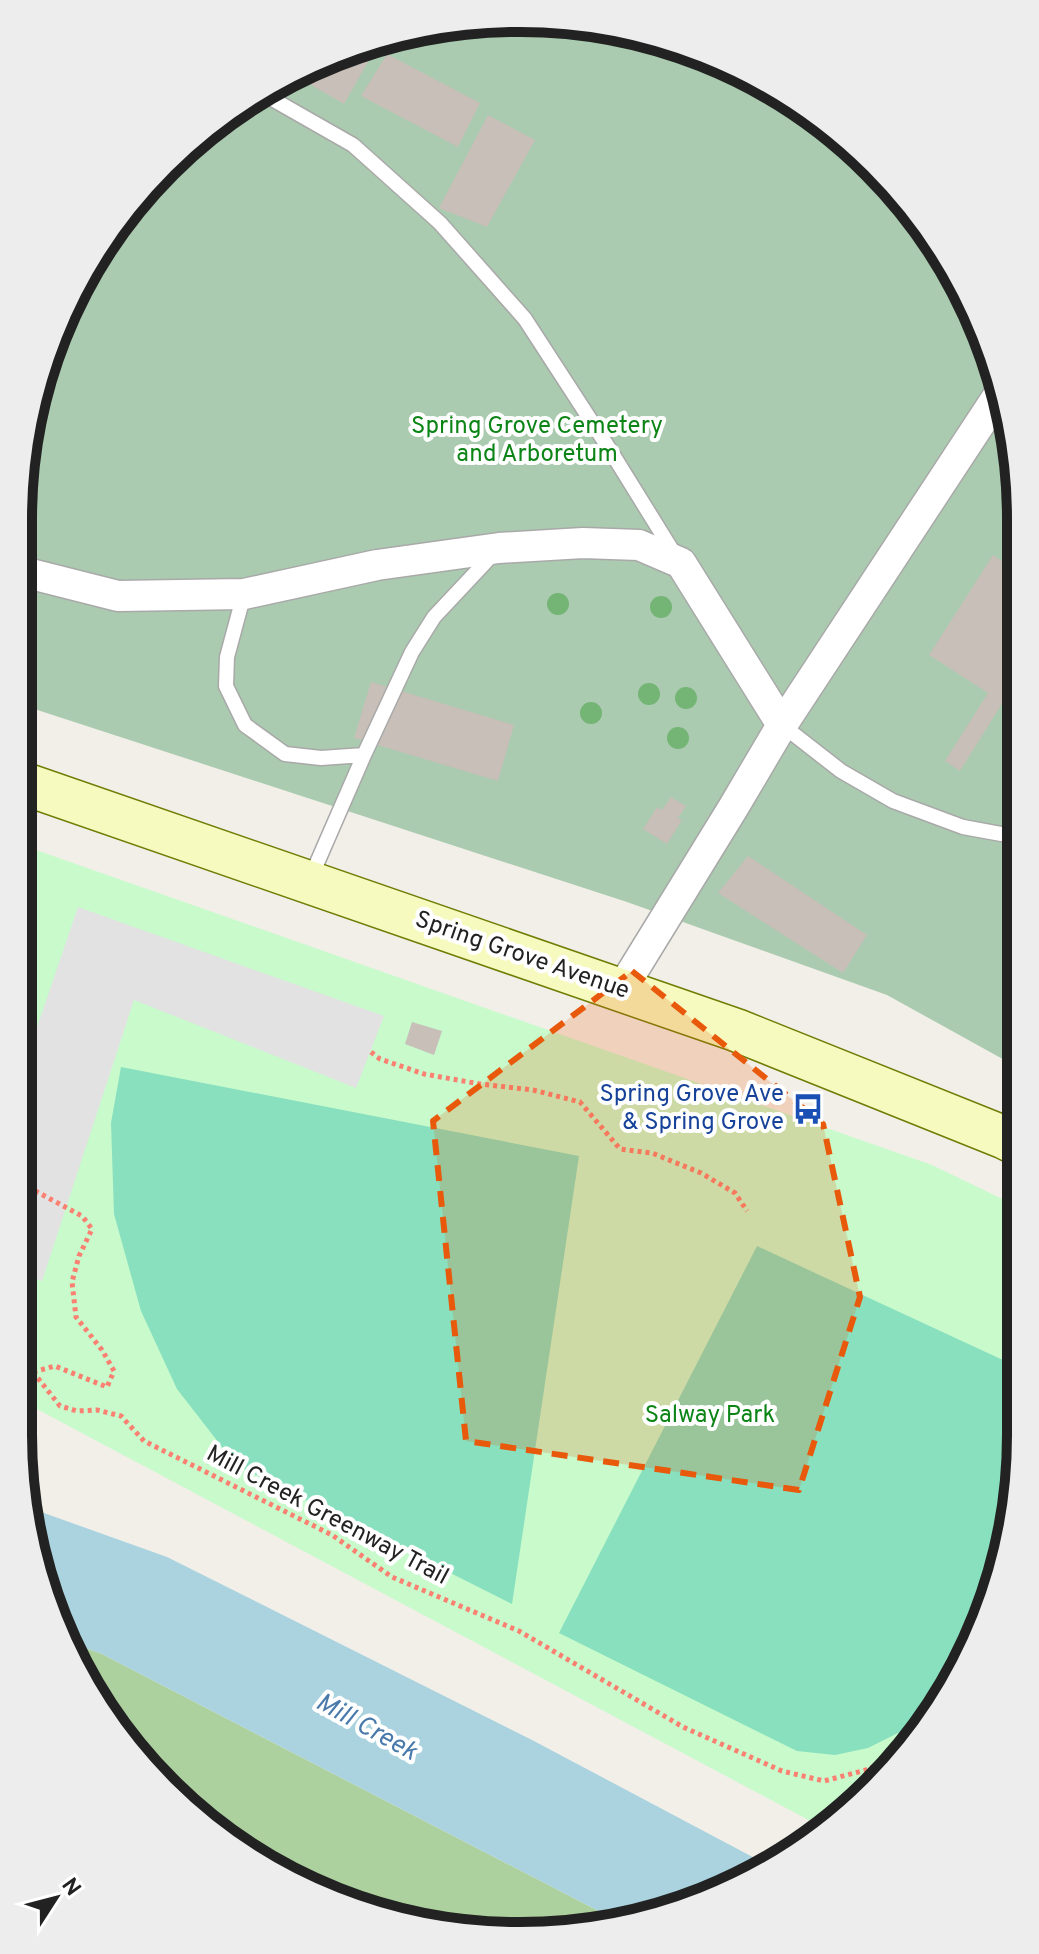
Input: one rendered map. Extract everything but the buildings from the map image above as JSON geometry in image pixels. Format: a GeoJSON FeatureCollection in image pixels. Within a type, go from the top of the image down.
{"type":"FeatureCollection","features":[{"type":"Feature","properties":{"kind":"main road","name":"Spring Grove Avenue"},"geometry":{"type":"LineString","coordinates":[[32,786],[736,1030],[1007,1139]]}},
{"type":"Feature","properties":{"kind":"street"},"geometry":{"type":"LineString","coordinates":[[621,990],[782,725],[993,404]]}},
{"type":"Feature","properties":{"kind":"street"},"geometry":{"type":"LineString","coordinates":[[32,574],[118,596],[244,594],[377,565],[499,548],[583,543],[639,545],[681,563],[782,725]]}},
{"type":"Feature","properties":{"kind":"lane"},"geometry":{"type":"LineString","coordinates":[[273,99],[353,145],[440,223],[506,297],[525,319],[681,563]]}},
{"type":"Feature","properties":{"kind":"lane"},"geometry":{"type":"LineString","coordinates":[[308,883],[412,652],[434,617],[499,548]]}},
{"type":"Feature","properties":{"kind":"lane"},"geometry":{"type":"LineString","coordinates":[[244,594],[227,657],[226,686],[245,725],[285,754],[321,758],[364,755]]}},
{"type":"Feature","properties":{"kind":"lane"},"geometry":{"type":"LineString","coordinates":[[782,725],[841,771],[893,801],[963,827],[1007,835]]}},
{"type":"Feature","properties":{"kind":"path"},"geometry":{"type":"LineString","coordinates":[[371,1052],[380,1059],[424,1074],[533,1090],[580,1102],[620,1149],[652,1153],[701,1173],[735,1193],[747,1211]]}},
{"type":"Feature","properties":{"kind":"path"},"geometry":{"type":"LineString","coordinates":[[32,1189],[82,1216],[92,1229],[79,1256],[72,1282],[76,1317],[114,1371],[107,1387],[55,1366],[33,1372]]}},
{"type":"Feature","properties":{"kind":"path","name":"Mill Creek Greenway Trail"},"geometry":{"type":"LineString","coordinates":[[33,1372],[60,1406],[121,1416],[144,1441],[332,1535],[392,1577],[519,1631],[683,1727],[782,1771],[824,1781],[878,1765]]}},
{"type":"Feature","properties":{"kind":"highlighted area"},"geometry":{"type":"Polygon","coordinates":[[[632,971],[823,1124],[860,1297],[799,1490],[466,1441],[433,1121],[632,971]]]}},
{"type":"Feature","properties":{"kind":"green space","name":"Spring Grove Cemetery and Arboretum"},"geometry":{"type":"Polygon","coordinates":[[[520,32],[615,41],[706,69],[790,114],[864,175],[925,249],[970,333],[998,424],[1007,520],[1007,1061],[887,995],[627,902],[32,708],[32,520],[36,456],[41,424],[58,363],[97,276],[153,198],[198,153],[249,114],[333,69],[424,41],[520,32]]]}},
{"type":"Feature","properties":{"kind":"green space","name":"Salway Park"},"geometry":{"type":"Polygon","coordinates":[[[32,849],[932,1165],[1007,1201],[1006,1466],[998,1530],[981,1591],[957,1650],[925,1705],[886,1756],[841,1801],[814,1823],[32,1406],[32,849]]]}},
{"type":"Feature","properties":{"kind":"green space"},"geometry":{"type":"Polygon","coordinates":[[[121,1067],[579,1156],[512,1604],[236,1465],[177,1389],[141,1311],[114,1214],[111,1123],[121,1067]]]}},
{"type":"Feature","properties":{"kind":"green space"},"geometry":{"type":"Polygon","coordinates":[[[757,1246],[1007,1362],[1006,1466],[998,1530],[990,1561],[957,1650],[908,1728],[868,1748],[835,1755],[797,1751],[559,1633],[757,1246]]]}},
{"type":"Feature","properties":{"kind":"green space"},"geometry":{"type":"Polygon","coordinates":[[[80,1646],[100,1653],[605,1915],[520,1922],[456,1918],[424,1913],[363,1896],[304,1872],[223,1821],[153,1756],[114,1705],[80,1646]]]}},
{"type":"Feature","properties":{"kind":"shaded area"},"geometry":{"type":"Polygon","coordinates":[[[78,907],[384,1016],[356,1088],[134,1000],[42,1281],[32,1277],[32,1042],[78,907]]]}},
{"type":"Feature","properties":{"kind":"water","name":"Mill Creek"},"geometry":{"type":"Polygon","coordinates":[[[38,1511],[167,1557],[532,1740],[758,1860],[676,1896],[605,1915],[100,1653],[80,1646],[69,1621],[49,1561],[38,1511]]]}},
{"type":"Feature","properties":{"kind":"place","name":"Spring Grove Ave & Spring Grove"},"geometry":{"type":"Point","coordinates":[808,1109]}}]}
